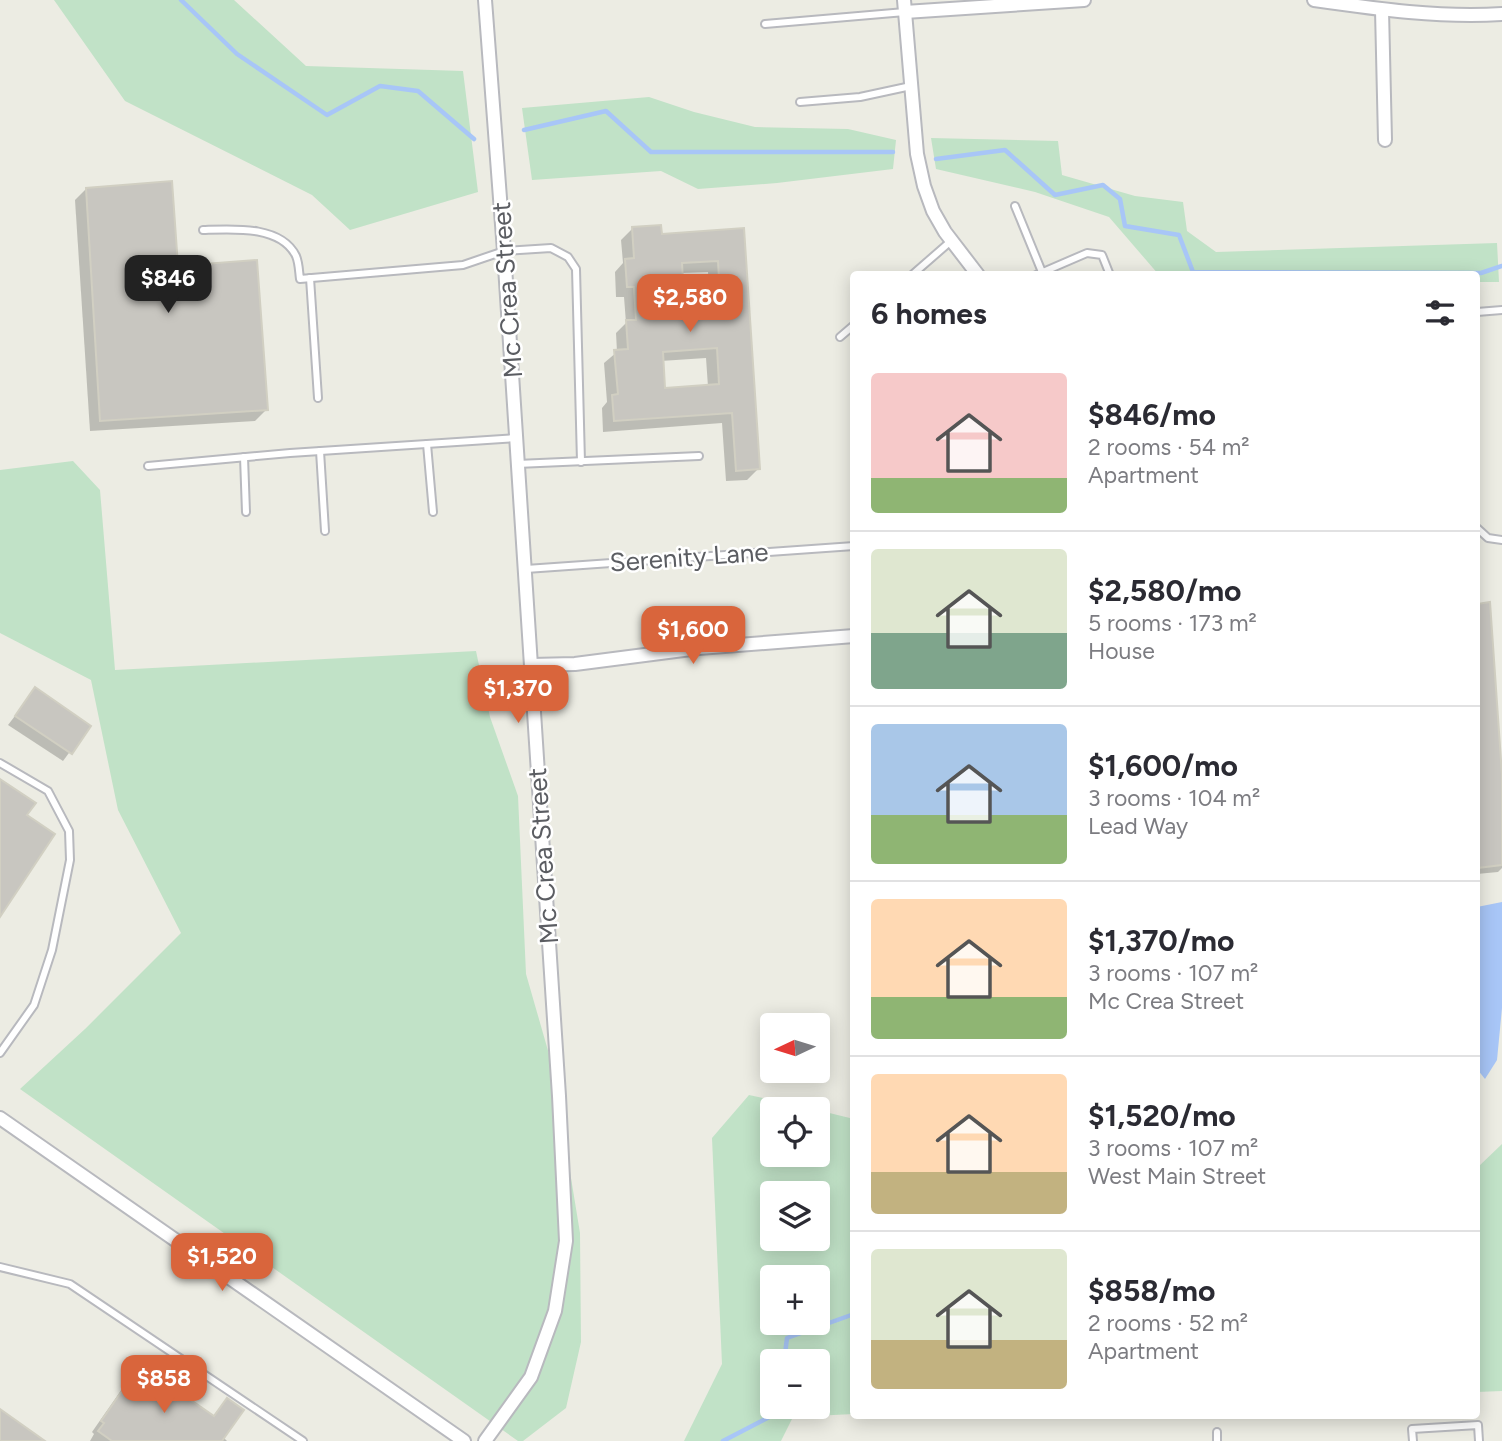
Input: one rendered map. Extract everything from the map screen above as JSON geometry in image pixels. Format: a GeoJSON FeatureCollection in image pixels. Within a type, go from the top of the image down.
{"type":"FeatureCollection","features":[{"type":"Feature","properties":{"kind":"street","name":"Mc Crea Street"},"geometry":{"type":"LineString","coordinates":[[485,0],[505,251],[566,1241],[555,1311],[531,1377],[485,1441]]}},
{"type":"Feature","properties":{"kind":"street"},"geometry":{"type":"LineString","coordinates":[[975,271],[951,241],[933,211],[924,186],[917,154],[905,6],[1084,0]]}},
{"type":"Feature","properties":{"kind":"street"},"geometry":{"type":"LineString","coordinates":[[1314,0],[1382,10],[1502,14]]}},
{"type":"Feature","properties":{"kind":"street"},"geometry":{"type":"LineString","coordinates":[[1382,10],[1385,140]]}},
{"type":"Feature","properties":{"kind":"street"},"geometry":{"type":"LineString","coordinates":[[530,665],[587,663],[712,647],[850,636]]}},
{"type":"Feature","properties":{"kind":"street"},"geometry":{"type":"LineString","coordinates":[[0,1118],[464,1441]]}},
{"type":"Feature","properties":{"kind":"lane"},"geometry":{"type":"LineString","coordinates":[[765,24],[905,6]]}},
{"type":"Feature","properties":{"kind":"lane"},"geometry":{"type":"LineString","coordinates":[[800,102],[860,97],[911,86]]}},
{"type":"Feature","properties":{"kind":"lane"},"geometry":{"type":"LineString","coordinates":[[1015,206],[1038,271]]}},
{"type":"Feature","properties":{"kind":"lane"},"geometry":{"type":"LineString","coordinates":[[203,230],[240,228],[263,232],[288,245],[297,258],[300,279],[463,265],[505,251],[551,248],[568,257],[576,269],[581,461]]}},
{"type":"Feature","properties":{"kind":"lane"},"geometry":{"type":"LineString","coordinates":[[917,271],[951,241]]}},
{"type":"Feature","properties":{"kind":"lane"},"geometry":{"type":"LineString","coordinates":[[1046,271],[1087,253],[1102,255],[1108,271]]}},
{"type":"Feature","properties":{"kind":"lane"},"geometry":{"type":"LineString","coordinates":[[310,278],[318,398]]}},
{"type":"Feature","properties":{"kind":"lane"},"geometry":{"type":"LineString","coordinates":[[1480,312],[1502,310]]}},
{"type":"Feature","properties":{"kind":"lane"},"geometry":{"type":"LineString","coordinates":[[840,337],[850,328]]}},
{"type":"Feature","properties":{"kind":"lane"},"geometry":{"type":"LineString","coordinates":[[148,466],[516,438]]}},
{"type":"Feature","properties":{"kind":"lane"},"geometry":{"type":"LineString","coordinates":[[427,444],[433,512]]}},
{"type":"Feature","properties":{"kind":"lane"},"geometry":{"type":"LineString","coordinates":[[320,451],[325,531]]}},
{"type":"Feature","properties":{"kind":"lane"},"geometry":{"type":"LineString","coordinates":[[517,464],[699,456]]}},
{"type":"Feature","properties":{"kind":"lane"},"geometry":{"type":"LineString","coordinates":[[244,457],[246,512]]}},
{"type":"Feature","properties":{"kind":"lane"},"geometry":{"type":"LineString","coordinates":[[1480,531],[1488,538],[1502,540]]}},
{"type":"Feature","properties":{"kind":"lane","name":"Serenity Lane"},"geometry":{"type":"LineString","coordinates":[[524,569],[850,546]]}},
{"type":"Feature","properties":{"kind":"lane"},"geometry":{"type":"LineString","coordinates":[[0,763],[48,791],[69,831],[70,860],[52,950],[34,1005],[0,1053]]}},
{"type":"Feature","properties":{"kind":"lane"},"geometry":{"type":"LineString","coordinates":[[0,1267],[70,1284],[303,1441]]}},
{"type":"Feature","properties":{"kind":"lane"},"geometry":{"type":"LineString","coordinates":[[1413,1441],[1412,1429],[1478,1425],[1479,1441]]}},
{"type":"Feature","properties":{"kind":"lane"},"geometry":{"type":"LineString","coordinates":[[1217,1432],[1217,1441]]}},
{"type":"Feature","properties":{"kind":"green space"},"geometry":{"type":"Polygon","coordinates":[[[54,0],[234,0],[306,66],[463,71],[478,192],[350,230],[312,195],[125,101],[54,0]]]}},
{"type":"Feature","properties":{"kind":"green space"},"geometry":{"type":"Polygon","coordinates":[[[649,97],[694,112],[755,127],[848,129],[896,140],[893,169],[698,189],[661,171],[532,180],[522,108],[649,97]]]}},
{"type":"Feature","properties":{"kind":"green space"},"geometry":{"type":"Polygon","coordinates":[[[931,138],[1058,141],[1062,175],[1135,196],[1183,202],[1187,231],[1216,252],[1497,243],[1499,282],[1480,282],[1480,271],[1156,271],[1109,217],[1035,192],[936,169],[931,138]]]}},
{"type":"Feature","properties":{"kind":"green space"},"geometry":{"type":"Polygon","coordinates":[[[73,461],[100,490],[115,670],[476,651],[490,717],[518,796],[526,974],[553,1068],[580,1233],[581,1342],[566,1408],[523,1441],[518,1441],[20,1089],[85,1029],[181,933],[118,810],[91,680],[0,633],[0,470],[73,461]]]}},
{"type":"Feature","properties":{"kind":"green space"},"geometry":{"type":"Polygon","coordinates":[[[749,1095],[760,1097],[760,1167],[830,1167],[830,1113],[850,1118],[850,1414],[830,1415],[830,1349],[760,1349],[760,1419],[792,1419],[781,1441],[684,1441],[722,1364],[712,1138],[749,1095]]]}},
{"type":"Feature","properties":{"kind":"green space"},"geometry":{"type":"Polygon","coordinates":[[[1502,1144],[1502,1391],[1480,1392],[1480,1165],[1502,1144]]]}},
{"type":"Feature","properties":{"kind":"water"},"geometry":{"type":"Polygon","coordinates":[[[1502,902],[1502,1008],[1497,1060],[1485,1079],[1480,1073],[1480,906],[1502,902]]]}},
{"type":"Feature","properties":{"kind":"building"},"geometry":{"type":"Polygon","coordinates":[[[172,181],[178,266],[257,260],[268,410],[100,421],[86,188],[172,181]]]}},
{"type":"Feature","properties":{"kind":"building"},"geometry":{"type":"Polygon","coordinates":[[[661,225],[662,234],[744,228],[760,469],[736,471],[732,413],[614,421],[612,395],[618,394],[614,350],[628,349],[626,320],[636,320],[634,287],[627,287],[625,259],[634,258],[632,227],[661,225]],[[718,261],[682,263],[685,317],[721,315],[718,261]],[[717,348],[663,352],[665,388],[719,384],[717,348]]]}},
{"type":"Feature","properties":{"kind":"building"},"geometry":{"type":"Polygon","coordinates":[[[1490,602],[1502,775],[1502,865],[1480,868],[1480,604],[1490,602]]]}},
{"type":"Feature","properties":{"kind":"building"},"geometry":{"type":"Polygon","coordinates":[[[35,687],[91,726],[72,754],[15,716],[35,687]]]}},
{"type":"Feature","properties":{"kind":"building"},"geometry":{"type":"Polygon","coordinates":[[[0,779],[36,803],[27,815],[55,834],[0,917],[0,779]]]}},
{"type":"Feature","properties":{"kind":"building"},"geometry":{"type":"Polygon","coordinates":[[[141,1369],[150,1375],[152,1373],[214,1416],[227,1398],[244,1410],[222,1441],[112,1441],[98,1431],[104,1423],[101,1421],[133,1375],[135,1377],[141,1369]]]}},
{"type":"Feature","properties":{"kind":"building"},"geometry":{"type":"Polygon","coordinates":[[[0,1409],[45,1441],[0,1441],[0,1409]]]}},
{"type":"Feature","properties":{"kind":"waterway"},"geometry":{"type":"LineString","coordinates":[[181,0],[237,54],[327,115],[380,86],[418,91],[474,139]]}},
{"type":"Feature","properties":{"kind":"waterway"},"geometry":{"type":"LineString","coordinates":[[524,130],[606,111],[651,152],[893,152]]}},
{"type":"Feature","properties":{"kind":"waterway"},"geometry":{"type":"LineString","coordinates":[[936,159],[1005,150],[1055,195],[1103,185],[1120,199],[1125,226],[1179,235],[1193,271]]}},
{"type":"Feature","properties":{"kind":"waterway"},"geometry":{"type":"LineString","coordinates":[[1480,273],[1502,266]]}},
{"type":"Feature","properties":{"kind":"waterway"},"geometry":{"type":"LineString","coordinates":[[786,1349],[787,1338],[850,1315]]}},
{"type":"Feature","properties":{"kind":"waterway"},"geometry":{"type":"LineString","coordinates":[[723,1441],[765,1419]]}}]}
